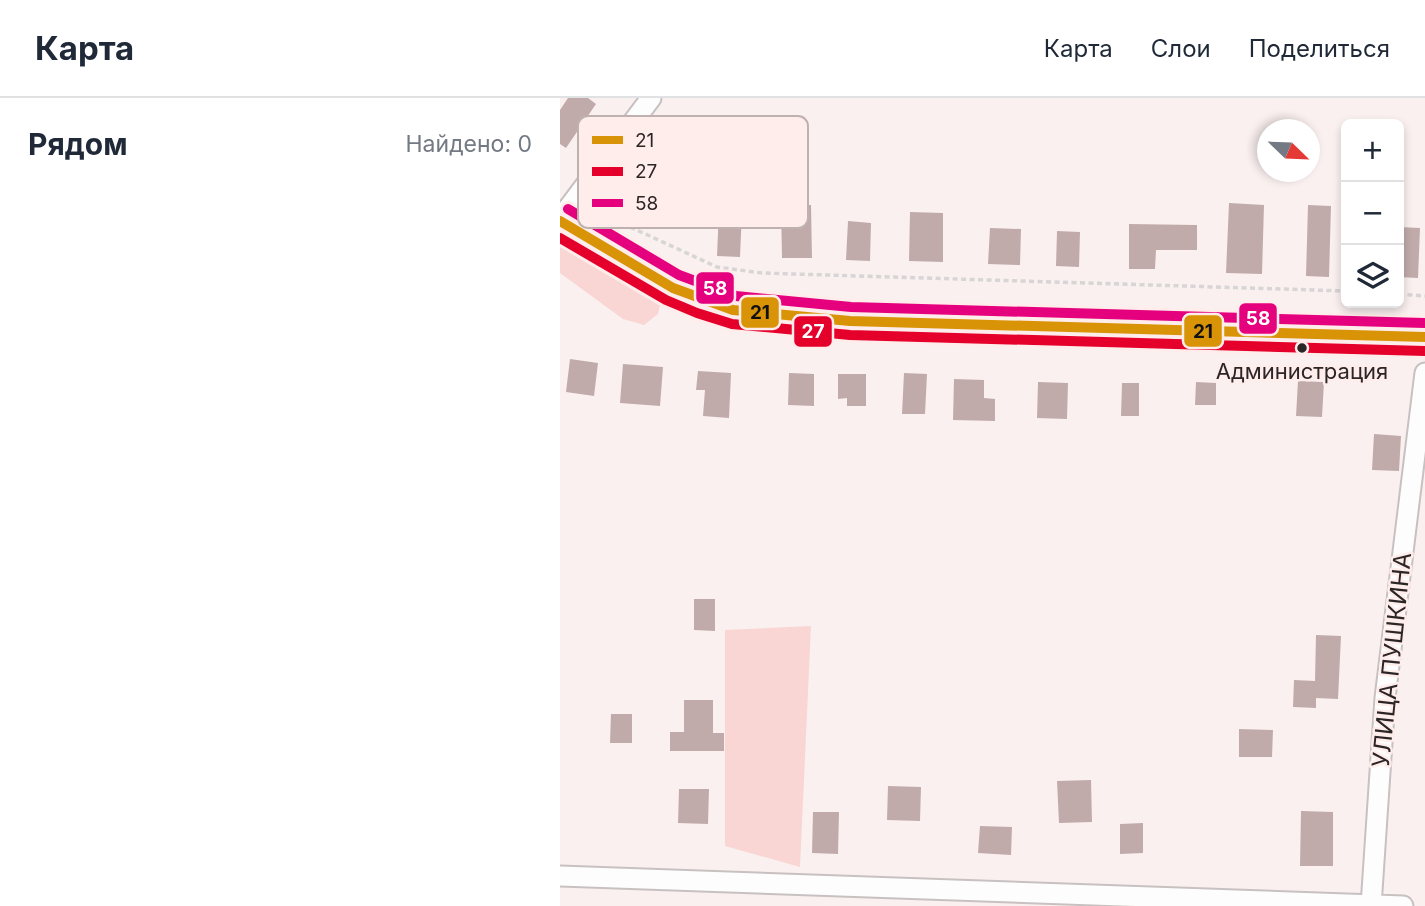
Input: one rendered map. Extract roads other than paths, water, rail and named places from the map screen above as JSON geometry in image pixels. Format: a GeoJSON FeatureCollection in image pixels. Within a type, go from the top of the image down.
{"type":"FeatureCollection","features":[{"type":"Feature","properties":{"kind":"street"},"geometry":{"type":"LineString","coordinates":[[637,116],[651,98]]}},
{"type":"Feature","properties":{"kind":"street"},"geometry":{"type":"LineString","coordinates":[[578,195],[560,220],[604,249],[673,288],[733,310],[850,321],[1425,337]]}},
{"type":"Feature","properties":{"kind":"street","name":"УЛИЦА ПУШКИНА"},"geometry":{"type":"LineString","coordinates":[[1371,905],[1385,698],[1425,373]]}},
{"type":"Feature","properties":{"kind":"street"},"geometry":{"type":"LineString","coordinates":[[560,876],[1403,906]]}},
{"type":"Feature","properties":{"kind":"place","name":"Администрация"},"geometry":{"type":"Point","coordinates":[1302,348]}}]}
